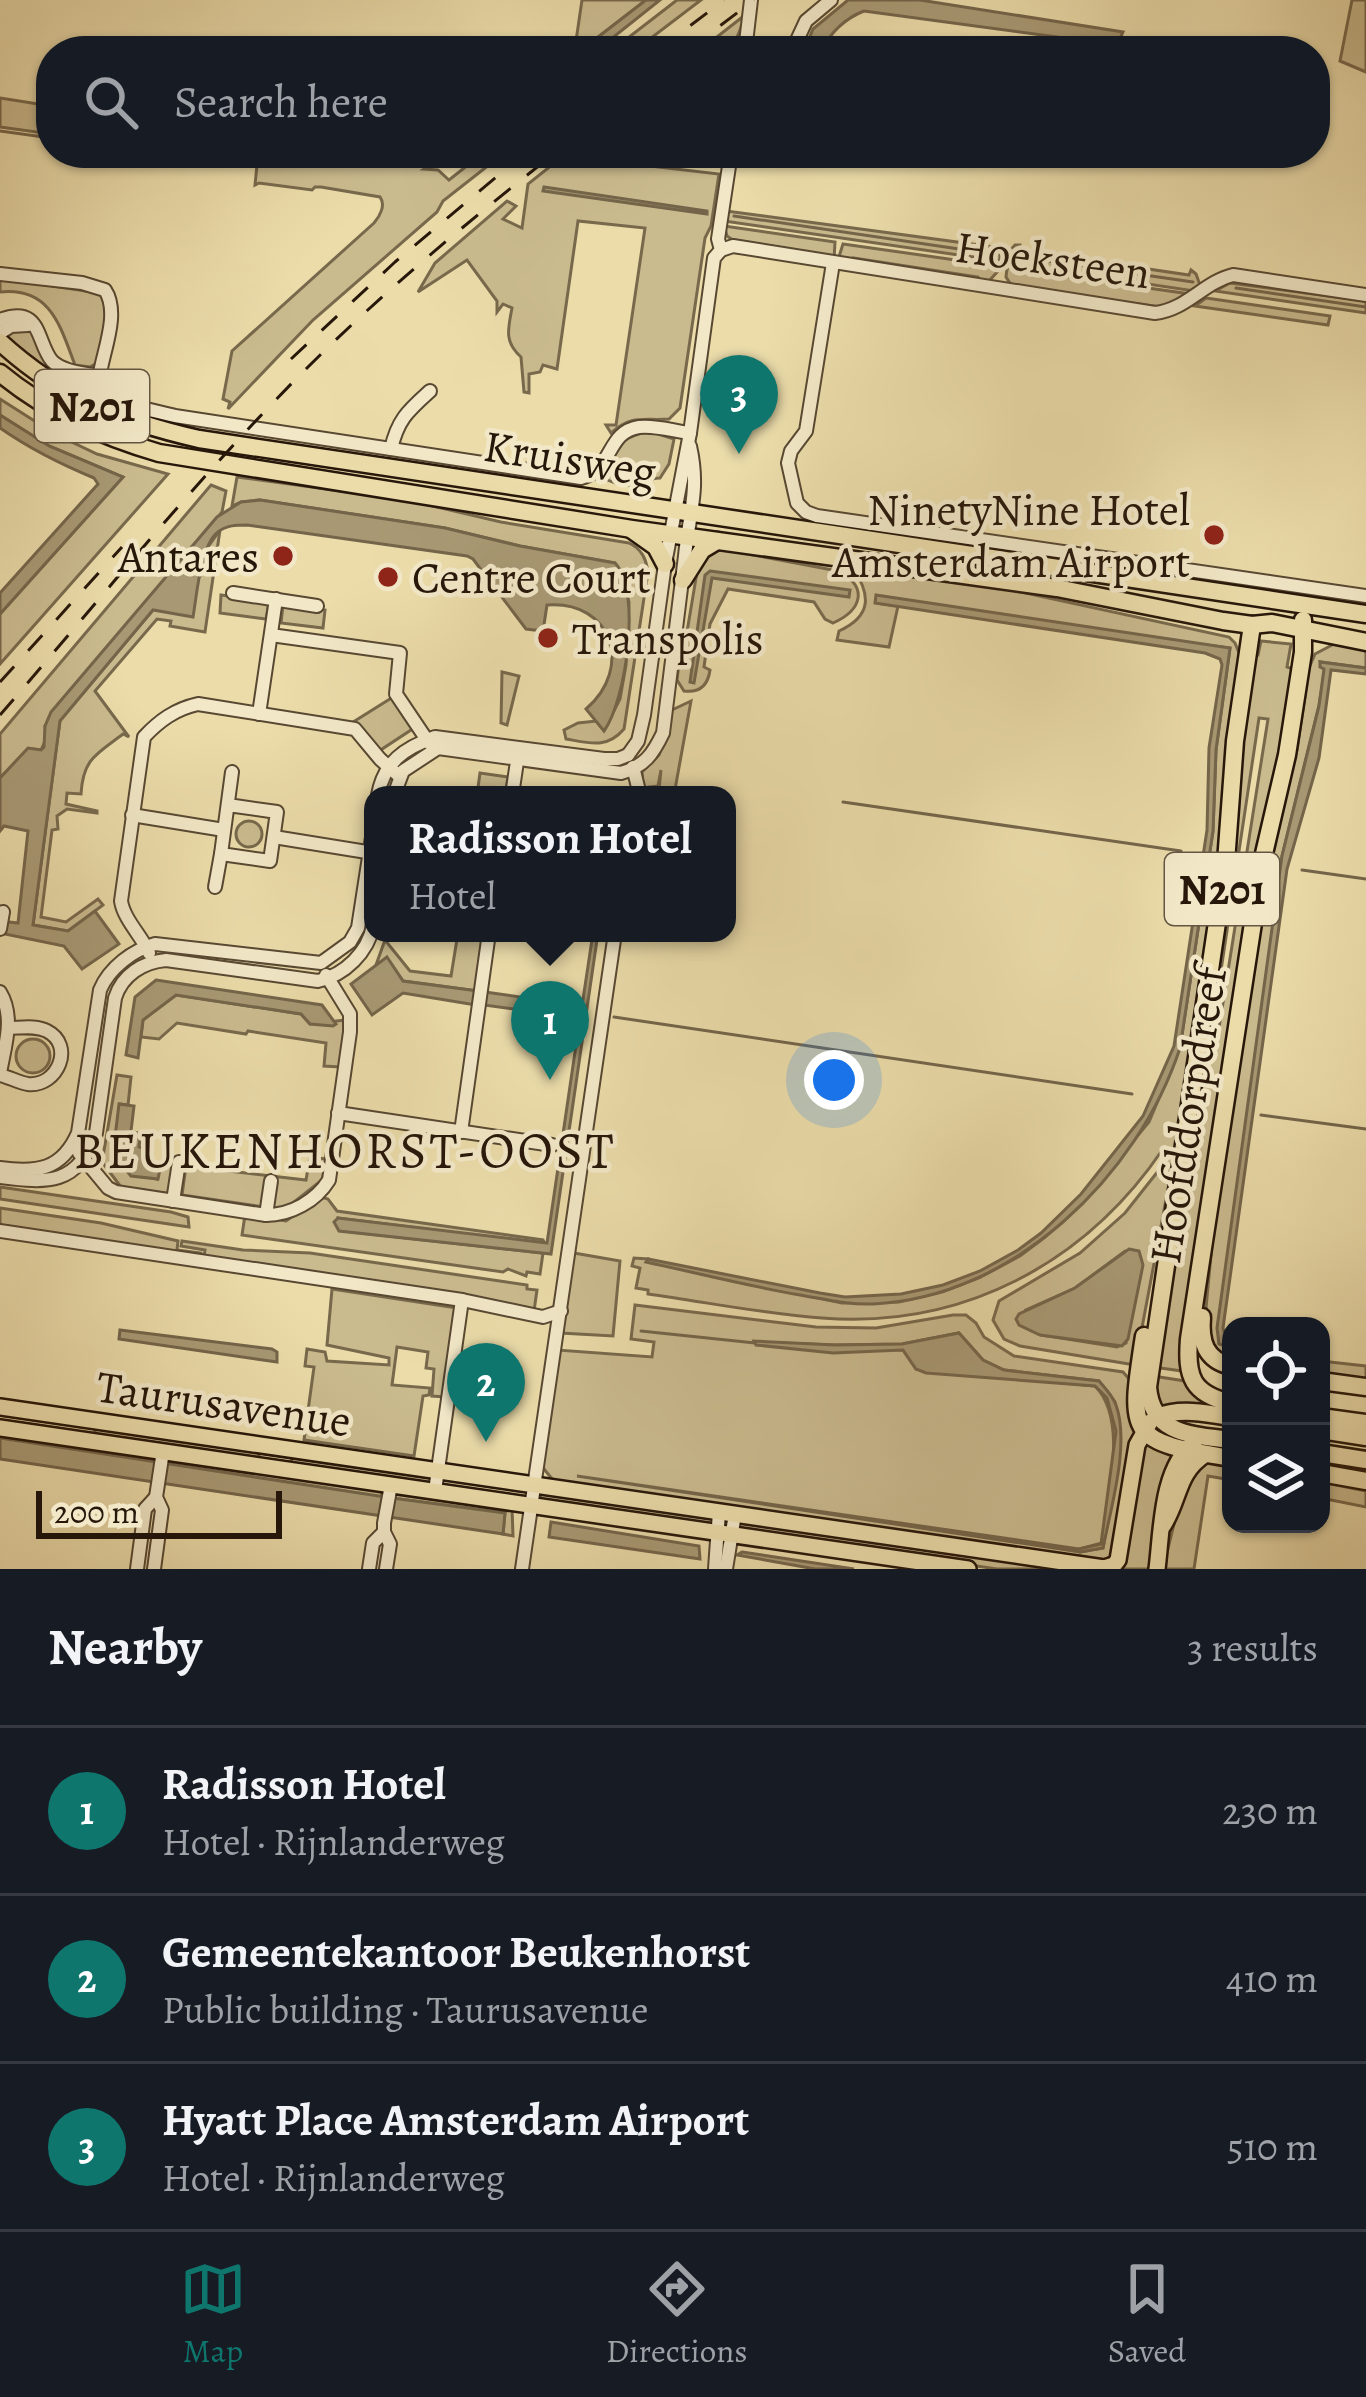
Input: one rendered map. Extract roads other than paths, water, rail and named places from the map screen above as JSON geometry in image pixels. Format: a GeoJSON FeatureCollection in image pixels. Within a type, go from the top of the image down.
{"type":"FeatureCollection","features":[{"type":"Feature","properties":{"kind":"highway","name":"Kruisweg"},"geometry":{"type":"LineString","coordinates":[[0,338],[44,379],[74,397],[153,429],[224,444],[1366,614]]}},
{"type":"Feature","properties":{"kind":"highway","name":"Kruisweg"},"geometry":{"type":"LineString","coordinates":[[0,373],[65,418],[159,452],[632,530],[1046,586],[1223,621],[1273,623],[1366,642]]}},
{"type":"Feature","properties":{"kind":"highway"},"geometry":{"type":"LineString","coordinates":[[632,530],[656,547],[665,564]]}},
{"type":"Feature","properties":{"kind":"highway"},"geometry":{"type":"LineString","coordinates":[[683,580],[701,550],[719,541]]}},
{"type":"Feature","properties":{"kind":"highway","name":"Hoofddorpdreef"},"geometry":{"type":"LineString","coordinates":[[1222,1401],[1193,1382],[1189,1340],[1263,858],[1287,755],[1303,652],[1301,612],[1294,604]]}},
{"type":"Feature","properties":{"kind":"highway","name":"Hoofddorpdreef"},"geometry":{"type":"LineString","coordinates":[[1157,1417],[1148,1387],[1226,862],[1235,741],[1252,625]]}},
{"type":"Feature","properties":{"kind":"highway"},"geometry":{"type":"LineString","coordinates":[[1304,628],[1366,629]]}},
{"type":"Feature","properties":{"kind":"highway"},"geometry":{"type":"LineString","coordinates":[[1303,652],[1334,635]]}},
{"type":"Feature","properties":{"kind":"highway"},"geometry":{"type":"LineString","coordinates":[[1208,1226],[1200,1335],[1213,1358],[1222,1362]]}},
{"type":"Feature","properties":{"kind":"highway"},"geometry":{"type":"LineString","coordinates":[[1165,1267],[1146,1322],[1136,1416],[1143,1430],[1158,1442],[1185,1450],[1222,1442]]}},
{"type":"Feature","properties":{"kind":"highway"},"geometry":{"type":"LineString","coordinates":[[1330,1382],[1366,1387]]}},
{"type":"Feature","properties":{"kind":"highway"},"geometry":{"type":"LineString","coordinates":[[1157,1417],[1188,1411],[1222,1416]]}},
{"type":"Feature","properties":{"kind":"highway"},"geometry":{"type":"LineString","coordinates":[[1157,1417],[1222,1453]]}},
{"type":"Feature","properties":{"kind":"highway"},"geometry":{"type":"LineString","coordinates":[[1330,1418],[1366,1423]]}},
{"type":"Feature","properties":{"kind":"highway"},"geometry":{"type":"LineString","coordinates":[[1330,1431],[1366,1437]]}},
{"type":"Feature","properties":{"kind":"highway"},"geometry":{"type":"LineString","coordinates":[[1163,1525],[1174,1508],[1184,1474],[1207,1445]]}},
{"type":"Feature","properties":{"kind":"highway"},"geometry":{"type":"LineString","coordinates":[[1330,1455],[1366,1460]]}},
{"type":"Feature","properties":{"kind":"highway"},"geometry":{"type":"LineString","coordinates":[[1330,1475],[1366,1481]]}},
{"type":"Feature","properties":{"kind":"main road","name":"Taurusavenue"},"geometry":{"type":"LineString","coordinates":[[0,1406],[1108,1567],[1120,1554],[1143,1430]]}},
{"type":"Feature","properties":{"kind":"main road"},"geometry":{"type":"LineString","coordinates":[[1143,1430],[1157,1417]]}},
{"type":"Feature","properties":{"kind":"main road","name":"Taurusavenue"},"geometry":{"type":"LineString","coordinates":[[0,1428],[162,1456],[284,1469],[390,1490],[435,1491],[968,1569]]}},
{"type":"Feature","properties":{"kind":"main road"},"geometry":{"type":"LineString","coordinates":[[284,1469],[287,1448]]}},
{"type":"Feature","properties":{"kind":"main road"},"geometry":{"type":"LineString","coordinates":[[1156,1569],[1172,1472],[1185,1450]]}},
{"type":"Feature","properties":{"kind":"street"},"geometry":{"type":"LineString","coordinates":[[747,36],[751,0]]}},
{"type":"Feature","properties":{"kind":"street"},"geometry":{"type":"LineString","coordinates":[[799,36],[806,21],[831,0]]}},
{"type":"Feature","properties":{"kind":"street"},"geometry":{"type":"LineString","coordinates":[[518,754],[621,773],[634,770],[653,754],[663,733],[683,580],[679,535],[689,436],[714,258],[721,250],[718,239],[728,168]]}},
{"type":"Feature","properties":{"kind":"street","name":"Hoeksteen"},"geometry":{"type":"LineString","coordinates":[[721,250],[733,247],[1155,313],[1172,311],[1219,278],[1233,275],[1366,295]]}},
{"type":"Feature","properties":{"kind":"street"},"geometry":{"type":"LineString","coordinates":[[833,263],[806,430],[788,464],[802,509],[817,516],[1366,596]]}},
{"type":"Feature","properties":{"kind":"street"},"geometry":{"type":"LineString","coordinates":[[0,274],[105,290],[113,308],[98,376]]}},
{"type":"Feature","properties":{"kind":"street","name":"Kruisweg"},"geometry":{"type":"LineString","coordinates":[[0,320],[24,317],[40,332],[55,363],[98,376],[102,392],[175,416],[580,478],[597,472],[613,443],[628,430],[650,426],[689,436]]}},
{"type":"Feature","properties":{"kind":"street","name":"Kruisweg"},"geometry":{"type":"LineString","coordinates":[[0,338],[20,324],[40,332]]}},
{"type":"Feature","properties":{"kind":"street"},"geometry":{"type":"LineString","coordinates":[[391,449],[405,413],[430,391]]}},
{"type":"Feature","properties":{"kind":"street"},"geometry":{"type":"LineString","coordinates":[[272,635],[400,653],[396,694],[430,744],[438,748],[618,759],[628,755],[638,741],[665,564],[679,535]]}},
{"type":"Feature","properties":{"kind":"street"},"geometry":{"type":"LineString","coordinates":[[233,593],[316,606]]}},
{"type":"Feature","properties":{"kind":"street"},"geometry":{"type":"LineString","coordinates":[[259,714],[276,599]]}},
{"type":"Feature","properties":{"kind":"street"},"geometry":{"type":"LineString","coordinates":[[153,961],[121,907],[144,737],[157,723],[198,704],[355,729],[399,776]]}},
{"type":"Feature","properties":{"kind":"street"},"geometry":{"type":"LineString","coordinates":[[380,786],[387,766],[430,744]]}},
{"type":"Feature","properties":{"kind":"street"},"geometry":{"type":"LineString","coordinates":[[396,786],[399,776],[430,744]]}},
{"type":"Feature","properties":{"kind":"street"},"geometry":{"type":"LineString","coordinates":[[513,786],[518,754]]}},
{"type":"Feature","properties":{"kind":"street"},"geometry":{"type":"LineString","coordinates":[[628,755],[638,786]]}},
{"type":"Feature","properties":{"kind":"street"},"geometry":{"type":"LineString","coordinates":[[215,887],[232,772]]}},
{"type":"Feature","properties":{"kind":"street"},"geometry":{"type":"LineString","coordinates":[[221,854],[270,861],[274,837],[277,812],[228,805]]}},
{"type":"Feature","properties":{"kind":"street"},"geometry":{"type":"LineString","coordinates":[[132,815],[224,830]]}},
{"type":"Feature","properties":{"kind":"street"},"geometry":{"type":"LineString","coordinates":[[274,837],[364,851]]}},
{"type":"Feature","properties":{"kind":"street"},"geometry":{"type":"LineString","coordinates":[[0,1173],[40,1171],[72,1147],[100,990],[112,970],[146,946],[168,944],[321,963],[350,942],[358,928],[364,893]]}},
{"type":"Feature","properties":{"kind":"street"},"geometry":{"type":"LineString","coordinates":[[0,929],[4,912]]}},
{"type":"Feature","properties":{"kind":"street"},"geometry":{"type":"LineString","coordinates":[[0,1173],[42,1182],[55,1180],[84,1158],[96,1133],[118,987],[134,971],[166,960],[305,980],[328,979],[370,942]]}},
{"type":"Feature","properties":{"kind":"street"},"geometry":{"type":"LineString","coordinates":[[460,1132],[488,942]]}},
{"type":"Feature","properties":{"kind":"street"},"geometry":{"type":"LineString","coordinates":[[523,1569],[614,942]]}},
{"type":"Feature","properties":{"kind":"street"},"geometry":{"type":"LineString","coordinates":[[226,969],[230,952]]}},
{"type":"Feature","properties":{"kind":"street"},"geometry":{"type":"LineString","coordinates":[[72,1147],[116,1192],[283,1215],[325,1188],[350,1014],[321,963]]}},
{"type":"Feature","properties":{"kind":"street"},"geometry":{"type":"LineString","coordinates":[[0,992],[9,1007],[0,1074],[28,1084],[54,1076],[61,1060],[60,1042],[52,1033],[8,1028]]}},
{"type":"Feature","properties":{"kind":"street"},"geometry":{"type":"LineString","coordinates":[[61,1060],[104,1067]]}},
{"type":"Feature","properties":{"kind":"street"},"geometry":{"type":"LineString","coordinates":[[338,1113],[551,1145]]}},
{"type":"Feature","properties":{"kind":"street"},"geometry":{"type":"LineString","coordinates":[[173,1201],[179,1162]]}},
{"type":"Feature","properties":{"kind":"street"},"geometry":{"type":"LineString","coordinates":[[266,1215],[271,1181]]}},
{"type":"Feature","properties":{"kind":"street"},"geometry":{"type":"LineString","coordinates":[[0,1231],[462,1300],[543,1317],[561,1311]]}},
{"type":"Feature","properties":{"kind":"street"},"geometry":{"type":"LineString","coordinates":[[435,1491],[462,1300]]}},
{"type":"Feature","properties":{"kind":"street"},"geometry":{"type":"LineString","coordinates":[[543,1317],[556,1339]]}},
{"type":"Feature","properties":{"kind":"street","name":"Taurusavenue"},"geometry":{"type":"LineString","coordinates":[[136,1569],[146,1509],[157,1492],[162,1456]]}},
{"type":"Feature","properties":{"kind":"street","name":"Taurusavenue"},"geometry":{"type":"LineString","coordinates":[[369,1569],[390,1490]]}},
{"type":"Feature","properties":{"kind":"street","name":"Taurusavenue"},"geometry":{"type":"LineString","coordinates":[[154,1569],[163,1510],[157,1492]]}},
{"type":"Feature","properties":{"kind":"street"},"geometry":{"type":"LineString","coordinates":[[715,1569],[727,1513]]}},
{"type":"Feature","properties":{"kind":"street","name":"Taurusavenue"},"geometry":{"type":"LineString","coordinates":[[384,1525],[390,1544],[386,1569]]}},
{"type":"Feature","properties":{"kind":"street"},"geometry":{"type":"LineString","coordinates":[[724,1532],[726,1569]]}},
{"type":"Feature","properties":{"kind":"waterway"},"geometry":{"type":"LineString","coordinates":[[0,131],[36,136]]}},
{"type":"Feature","properties":{"kind":"waterway"},"geometry":{"type":"LineString","coordinates":[[734,216],[993,254]]}},
{"type":"Feature","properties":{"kind":"waterway"},"geometry":{"type":"LineString","coordinates":[[1020,257],[1193,282]]}},
{"type":"Feature","properties":{"kind":"waterway"},"geometry":{"type":"LineString","coordinates":[[1236,288],[1366,307]]}},
{"type":"Feature","properties":{"kind":"waterway"},"geometry":{"type":"LineString","coordinates":[[843,802],[1181,851]]}},
{"type":"Feature","properties":{"kind":"waterway"},"geometry":{"type":"LineString","coordinates":[[1302,870],[1366,879]]}},
{"type":"Feature","properties":{"kind":"waterway"},"geometry":{"type":"LineString","coordinates":[[614,1017],[1132,1094]]}},
{"type":"Feature","properties":{"kind":"waterway"},"geometry":{"type":"LineString","coordinates":[[1261,1115],[1366,1129]]}},
{"type":"Feature","properties":{"kind":"waterway"},"geometry":{"type":"LineString","coordinates":[[641,1331],[755,1343]]}},
{"type":"Feature","properties":{"kind":"railway"},"geometry":{"type":"LineString","coordinates":[[677,36],[724,0]]}},
{"type":"Feature","properties":{"kind":"railway"},"geometry":{"type":"LineString","coordinates":[[707,36],[754,0]]}},
{"type":"Feature","properties":{"kind":"railway"},"geometry":{"type":"LineString","coordinates":[[291,359],[395,262],[507,168]]}},
{"type":"Feature","properties":{"kind":"railway"},"geometry":{"type":"LineString","coordinates":[[0,715],[184,500],[298,377],[423,261],[536,168]]}},
{"type":"Feature","properties":{"kind":"railway"},"geometry":{"type":"LineString","coordinates":[[0,682],[122,547]]}},
{"type":"Feature","properties":{"kind":"place","name":"Hyatt Place Amsterdam Airport"},"geometry":{"type":"Point","coordinates":[739,454]}},
{"type":"Feature","properties":{"kind":"place","name":"NinetyNine Hotel Amsterdam Airport"},"geometry":{"type":"Point","coordinates":[1214,535]}},
{"type":"Feature","properties":{"kind":"place","name":"Antares"},"geometry":{"type":"Point","coordinates":[283,556]}},
{"type":"Feature","properties":{"kind":"place","name":"Centre Court"},"geometry":{"type":"Point","coordinates":[388,577]}},
{"type":"Feature","properties":{"kind":"place","name":"Transpolis"},"geometry":{"type":"Point","coordinates":[548,638]}},
{"type":"Feature","properties":{"kind":"place","name":"Radisson Hotel"},"geometry":{"type":"Point","coordinates":[550,1080]}},
{"type":"Feature","properties":{"kind":"place","name":"Gemeentekantoor Beukenhorst"},"geometry":{"type":"Point","coordinates":[486,1442]}},
{"type":"Feature","properties":{"kind":"district","name":"BEUKENHORST-OOST"},"geometry":{"type":"Point","coordinates":[345,1150]}}]}
